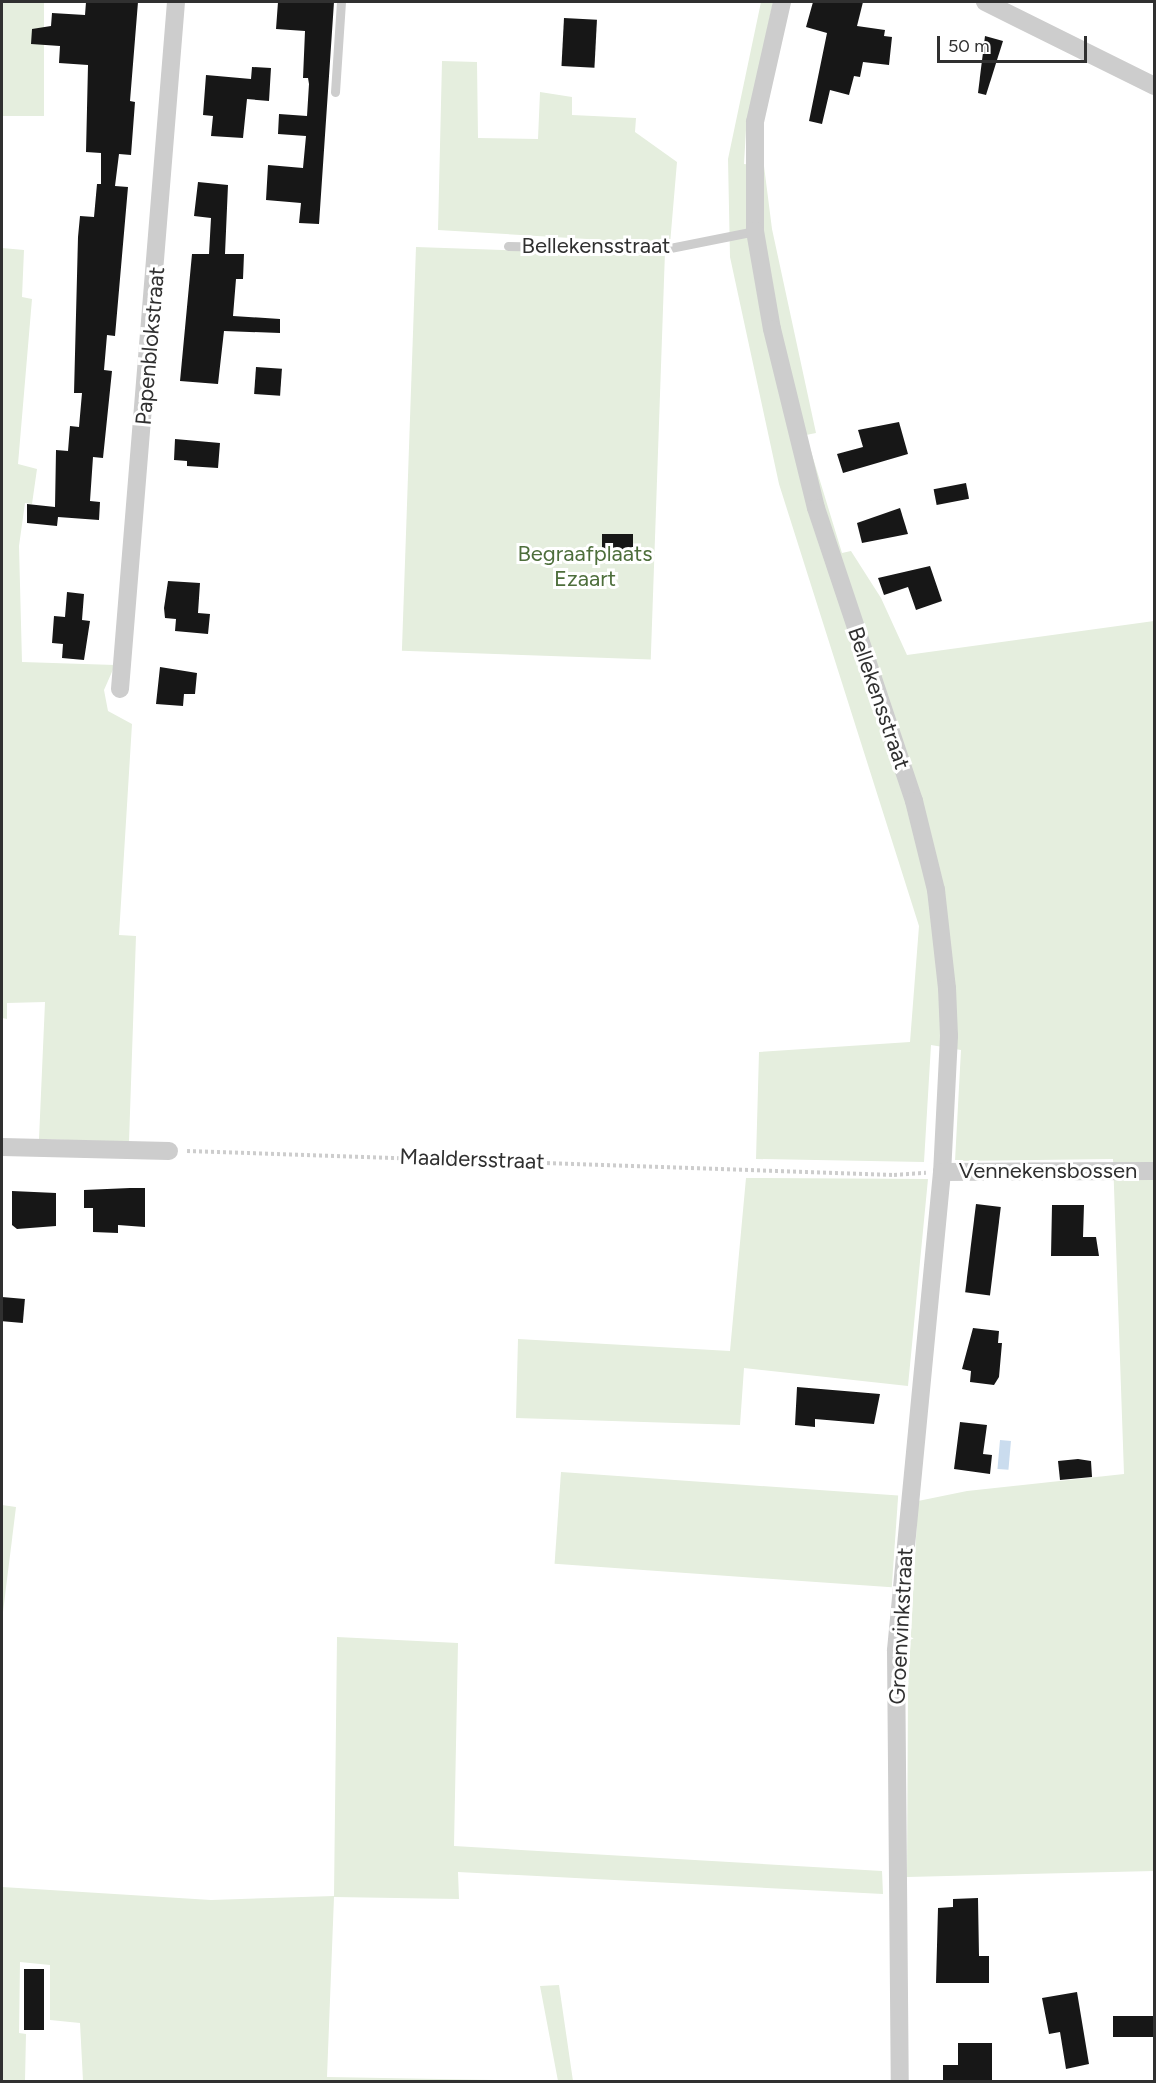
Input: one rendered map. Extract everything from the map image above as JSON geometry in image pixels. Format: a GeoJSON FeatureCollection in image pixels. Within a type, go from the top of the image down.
{"type":"FeatureCollection","features":[{"type":"Feature","properties":{"kind":"street","name":"Papenblokstraat"},"geometry":{"type":"LineString","coordinates":[[120,689],[176,2]]}},
{"type":"Feature","properties":{"kind":"street","name":"Bellekensstraat"},"geometry":{"type":"LineString","coordinates":[[782,2],[755,122],[755,231],[772,329],[804,468],[914,801],[936,890],[949,1036],[942,1172]]}},
{"type":"Feature","properties":{"kind":"street"},"geometry":{"type":"LineString","coordinates":[[985,2],[1155,86]]}},
{"type":"Feature","properties":{"kind":"street"},"geometry":{"type":"LineString","coordinates":[[2,1147],[169,1151]]}},
{"type":"Feature","properties":{"kind":"street","name":"Vennekensbossen"},"geometry":{"type":"LineString","coordinates":[[942,1172],[1155,1171]]}},
{"type":"Feature","properties":{"kind":"street","name":"Groenvinkstraat"},"geometry":{"type":"LineString","coordinates":[[900,2082],[896,1651],[942,1172]]}},
{"type":"Feature","properties":{"kind":"lane"},"geometry":{"type":"LineString","coordinates":[[335,92],[341,2]]}},
{"type":"Feature","properties":{"kind":"lane","name":"Bellekensstraat"},"geometry":{"type":"LineString","coordinates":[[508,246],[665,249],[755,231]]}},
{"type":"Feature","properties":{"kind":"path","name":"Maaldersstraat"},"geometry":{"type":"LineString","coordinates":[[169,1151],[894,1175],[942,1172]]}},
{"type":"Feature","properties":{"kind":"green space"},"geometry":{"type":"Polygon","coordinates":[[[2,2],[44,2],[44,116],[2,116],[2,2]]]}},
{"type":"Feature","properties":{"kind":"green space"},"geometry":{"type":"Polygon","coordinates":[[[761,2],[773,2],[746,130],[744,164],[764,166],[772,229],[816,433],[806,435],[842,553],[851,551],[881,598],[907,655],[1154,621],[1154,1871],[907,1877],[908,1689],[918,1501],[967,1491],[1124,1474],[1113,1159],[955,1161],[961,1050],[931,1045],[924,1162],[756,1159],[759,1052],[910,1042],[919,926],[779,484],[730,257],[728,159],[761,2]]]}},
{"type":"Feature","properties":{"kind":"green space"},"geometry":{"type":"Polygon","coordinates":[[[442,61],[477,62],[478,138],[538,139],[540,92],[572,97],[572,115],[636,118],[635,132],[677,162],[670,244],[438,230],[442,61]]]}},
{"type":"Feature","properties":{"kind":"green space","name":"Begraafplaats Ezaart"},"geometry":{"type":"Polygon","coordinates":[[[416,247],[665,256],[651,659],[402,651],[416,247]]]}},
{"type":"Feature","properties":{"kind":"green space"},"geometry":{"type":"Polygon","coordinates":[[[2,248],[24,250],[22,297],[32,299],[18,464],[37,469],[32,504],[25,503],[19,546],[22,662],[115,665],[104,690],[108,711],[132,724],[119,935],[136,936],[129,1142],[39,1139],[45,1002],[7,1003],[7,1019],[2,1018],[2,248]]]}},
{"type":"Feature","properties":{"kind":"green space"},"geometry":{"type":"Polygon","coordinates":[[[746,1178],[928,1179],[908,1386],[744,1368],[740,1425],[516,1418],[518,1339],[730,1351],[746,1178]]]}},
{"type":"Feature","properties":{"kind":"green space"},"geometry":{"type":"Polygon","coordinates":[[[561,1472],[898,1496],[892,1587],[555,1564],[561,1472]]]}},
{"type":"Feature","properties":{"kind":"green space"},"geometry":{"type":"Polygon","coordinates":[[[2,1505],[16,1507],[2,1620],[2,1505]]]}},
{"type":"Feature","properties":{"kind":"green space"},"geometry":{"type":"Polygon","coordinates":[[[337,1637],[458,1643],[454,1846],[882,1871],[883,1894],[458,1872],[459,1899],[334,1897],[327,2077],[558,2081],[83,2081],[80,2023],[50,2020],[50,1965],[20,1962],[19,2033],[26,2034],[25,2081],[2,2081],[2,1887],[211,1900],[334,1896],[337,1637]]]}},
{"type":"Feature","properties":{"kind":"green space"},"geometry":{"type":"Polygon","coordinates":[[[559,1985],[573,2081],[558,2081],[540,1986],[559,1985]]]}},
{"type":"Feature","properties":{"kind":"water"},"geometry":{"type":"Polygon","coordinates":[[[1000,1440],[1011,1441],[1008,1470],[997,1469],[1000,1440]]]}},
{"type":"Feature","properties":{"kind":"building"},"geometry":{"type":"Polygon","coordinates":[[[86,2],[138,2],[130,101],[135,102],[131,155],[119,154],[115,186],[128,187],[115,336],[107,335],[104,370],[112,371],[103,458],[93,457],[90,501],[100,502],[99,520],[58,517],[57,526],[27,523],[27,504],[55,507],[56,450],[68,451],[70,426],[79,427],[82,393],[74,393],[78,237],[80,216],[94,217],[97,184],[101,184],[101,153],[86,152],[88,65],[59,63],[60,46],[31,44],[32,29],[51,26],[52,13],[85,15],[86,2]]]}},
{"type":"Feature","properties":{"kind":"building"},"geometry":{"type":"Polygon","coordinates":[[[278,2],[334,2],[319,224],[299,223],[301,203],[266,200],[268,165],[303,168],[306,136],[278,134],[279,114],[307,116],[309,84],[308,78],[303,78],[305,31],[276,29],[278,2]]]}},
{"type":"Feature","properties":{"kind":"building"},"geometry":{"type":"Polygon","coordinates":[[[813,2],[863,2],[857,26],[885,30],[884,36],[892,37],[889,65],[863,62],[860,77],[854,76],[849,95],[830,90],[822,124],[809,121],[827,33],[806,27],[813,2]]]}},
{"type":"Feature","properties":{"kind":"building"},"geometry":{"type":"Polygon","coordinates":[[[564,18],[597,20],[594,68],[561,66],[564,18]]]}},
{"type":"Feature","properties":{"kind":"building"},"geometry":{"type":"Polygon","coordinates":[[[985,36],[1003,41],[986,95],[978,93],[985,36]]]}},
{"type":"Feature","properties":{"kind":"building"},"geometry":{"type":"Polygon","coordinates":[[[252,67],[271,68],[269,101],[247,99],[243,138],[211,136],[213,116],[203,115],[206,75],[251,79],[252,67]]]}},
{"type":"Feature","properties":{"kind":"building"},"geometry":{"type":"Polygon","coordinates":[[[198,182],[228,185],[225,254],[244,254],[243,279],[236,279],[233,316],[280,319],[280,333],[224,331],[218,384],[180,381],[192,254],[209,254],[211,218],[194,216],[198,182]]]}},
{"type":"Feature","properties":{"kind":"building"},"geometry":{"type":"Polygon","coordinates":[[[256,367],[282,369],[280,396],[254,394],[256,367]]]}},
{"type":"Feature","properties":{"kind":"building"},"geometry":{"type":"Polygon","coordinates":[[[899,422],[908,454],[843,473],[837,454],[863,447],[858,430],[899,422]]]}},
{"type":"Feature","properties":{"kind":"building"},"geometry":{"type":"Polygon","coordinates":[[[175,439],[220,443],[218,468],[187,466],[187,461],[174,460],[175,439]]]}},
{"type":"Feature","properties":{"kind":"building"},"geometry":{"type":"Polygon","coordinates":[[[966,483],[969,499],[937,505],[934,489],[966,483]]]}},
{"type":"Feature","properties":{"kind":"building"},"geometry":{"type":"Polygon","coordinates":[[[900,508],[908,534],[862,543],[857,523],[900,508]]]}},
{"type":"Feature","properties":{"kind":"building"},"geometry":{"type":"Polygon","coordinates":[[[602,534],[633,534],[633,552],[602,552],[602,534]]]}},
{"type":"Feature","properties":{"kind":"building"},"geometry":{"type":"Polygon","coordinates":[[[930,566],[942,601],[916,610],[908,587],[884,595],[878,578],[930,566]]]}},
{"type":"Feature","properties":{"kind":"building"},"geometry":{"type":"Polygon","coordinates":[[[168,581],[200,583],[198,613],[210,614],[208,634],[175,631],[176,619],[165,618],[164,608],[168,581]]]}},
{"type":"Feature","properties":{"kind":"building"},"geometry":{"type":"Polygon","coordinates":[[[67,592],[84,594],[82,620],[90,621],[84,660],[62,658],[63,644],[52,643],[54,616],[65,617],[67,592]]]}},
{"type":"Feature","properties":{"kind":"building"},"geometry":{"type":"Polygon","coordinates":[[[160,667],[197,673],[195,694],[184,694],[183,706],[156,704],[160,667]]]}},
{"type":"Feature","properties":{"kind":"building"},"geometry":{"type":"Polygon","coordinates":[[[145,1188],[145,1227],[118,1225],[118,1233],[93,1232],[93,1208],[84,1208],[84,1190],[145,1188]]]}},
{"type":"Feature","properties":{"kind":"building"},"geometry":{"type":"Polygon","coordinates":[[[12,1191],[56,1193],[56,1226],[17,1229],[12,1225],[12,1191]]]}},
{"type":"Feature","properties":{"kind":"building"},"geometry":{"type":"Polygon","coordinates":[[[976,1204],[1001,1207],[990,1295],[965,1292],[976,1204]]]}},
{"type":"Feature","properties":{"kind":"building"},"geometry":{"type":"Polygon","coordinates":[[[1052,1205],[1084,1205],[1083,1237],[1096,1237],[1099,1256],[1051,1256],[1052,1205]]]}},
{"type":"Feature","properties":{"kind":"building"},"geometry":{"type":"Polygon","coordinates":[[[2,1297],[25,1299],[23,1323],[2,1321],[2,1297]]]}},
{"type":"Feature","properties":{"kind":"building"},"geometry":{"type":"Polygon","coordinates":[[[973,1328],[999,1331],[998,1343],[1002,1343],[999,1377],[994,1385],[970,1382],[971,1371],[962,1369],[973,1328]]]}},
{"type":"Feature","properties":{"kind":"building"},"geometry":{"type":"Polygon","coordinates":[[[797,1387],[880,1394],[874,1424],[815,1419],[815,1427],[795,1425],[797,1387]]]}},
{"type":"Feature","properties":{"kind":"building"},"geometry":{"type":"Polygon","coordinates":[[[960,1422],[987,1425],[983,1454],[992,1455],[990,1474],[954,1469],[960,1422]]]}},
{"type":"Feature","properties":{"kind":"building"},"geometry":{"type":"Polygon","coordinates":[[[1078,1459],[1091,1461],[1092,1477],[1060,1480],[1058,1461],[1078,1459]]]}},
{"type":"Feature","properties":{"kind":"building"},"geometry":{"type":"Polygon","coordinates":[[[978,1898],[979,1956],[989,1956],[989,1983],[936,1983],[938,1908],[953,1907],[953,1899],[978,1898]]]}},
{"type":"Feature","properties":{"kind":"building"},"geometry":{"type":"Polygon","coordinates":[[[24,1969],[44,1969],[44,2030],[24,2030],[24,1969]]]}},
{"type":"Feature","properties":{"kind":"building"},"geometry":{"type":"Polygon","coordinates":[[[1077,1992],[1089,2064],[1066,2069],[1060,2032],[1049,2034],[1042,1998],[1077,1992]]]}},
{"type":"Feature","properties":{"kind":"building"},"geometry":{"type":"Polygon","coordinates":[[[1113,2016],[1154,2016],[1154,2037],[1113,2037],[1113,2016]]]}},
{"type":"Feature","properties":{"kind":"building"},"geometry":{"type":"Polygon","coordinates":[[[958,2043],[992,2043],[992,2082],[943,2082],[943,2065],[958,2065],[958,2043]]]}}]}
